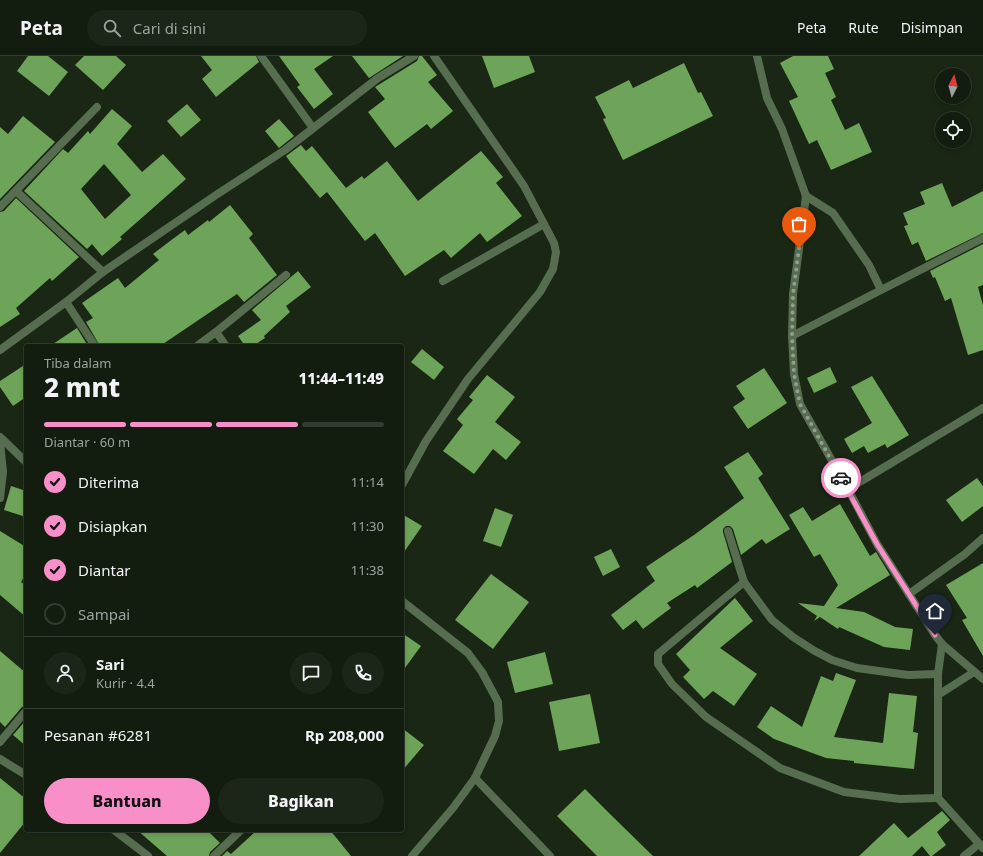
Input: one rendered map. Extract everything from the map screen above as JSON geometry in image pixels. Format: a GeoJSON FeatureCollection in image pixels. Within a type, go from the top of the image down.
{"type":"FeatureCollection","features":[{"type":"Feature","properties":{"kind":"street"},"geometry":{"type":"LineString","coordinates":[[262,56],[313,128]]}},
{"type":"Feature","properties":{"kind":"street"},"geometry":{"type":"LineString","coordinates":[[0,350],[66,302],[103,272],[285,150],[378,78],[414,56]]}},
{"type":"Feature","properties":{"kind":"street"},"geometry":{"type":"LineString","coordinates":[[404,481],[426,441],[468,379],[540,292],[553,269],[556,252],[554,243],[524,186],[434,56]]}},
{"type":"Feature","properties":{"kind":"street"},"geometry":{"type":"LineString","coordinates":[[757,56],[767,98],[782,128],[806,196],[793,294],[792,336],[794,374],[800,404],[877,544],[942,644],[983,679]]}},
{"type":"Feature","properties":{"kind":"street"},"geometry":{"type":"LineString","coordinates":[[0,207],[97,107]]}},
{"type":"Feature","properties":{"kind":"street"},"geometry":{"type":"LineString","coordinates":[[16,191],[103,272]]}},
{"type":"Feature","properties":{"kind":"street"},"geometry":{"type":"LineString","coordinates":[[806,196],[833,213],[869,265],[881,290]]}},
{"type":"Feature","properties":{"kind":"street"},"geometry":{"type":"LineString","coordinates":[[443,281],[544,224]]}},
{"type":"Feature","properties":{"kind":"street"},"geometry":{"type":"LineString","coordinates":[[792,336],[983,238]]}},
{"type":"Feature","properties":{"kind":"street"},"geometry":{"type":"LineString","coordinates":[[200,344],[286,274]]}},
{"type":"Feature","properties":{"kind":"street"},"geometry":{"type":"LineString","coordinates":[[66,302],[94,344]]}},
{"type":"Feature","properties":{"kind":"street"},"geometry":{"type":"LineString","coordinates":[[216,332],[225,344]]}},
{"type":"Feature","properties":{"kind":"street"},"geometry":{"type":"LineString","coordinates":[[848,489],[983,408]]}},
{"type":"Feature","properties":{"kind":"street"},"geometry":{"type":"LineString","coordinates":[[0,437],[24,460]]}},
{"type":"Feature","properties":{"kind":"street"},"geometry":{"type":"LineString","coordinates":[[0,442],[3,472],[0,498]]}},
{"type":"Feature","properties":{"kind":"street"},"geometry":{"type":"LineString","coordinates":[[728,531],[744,582],[772,620],[793,637],[832,660],[856,668],[908,675],[938,674]]}},
{"type":"Feature","properties":{"kind":"street"},"geometry":{"type":"LineString","coordinates":[[909,594],[965,554],[983,538]]}},
{"type":"Feature","properties":{"kind":"street"},"geometry":{"type":"LineString","coordinates":[[744,582],[658,654],[658,664],[672,684],[706,717],[780,768],[844,792],[900,799],[938,798]]}},
{"type":"Feature","properties":{"kind":"street"},"geometry":{"type":"LineString","coordinates":[[404,603],[468,653],[482,672],[498,702],[499,721],[495,736],[475,778],[453,808],[412,856]]}},
{"type":"Feature","properties":{"kind":"street"},"geometry":{"type":"LineString","coordinates":[[942,644],[938,674],[938,798],[981,846],[964,856]]}},
{"type":"Feature","properties":{"kind":"street"},"geometry":{"type":"LineString","coordinates":[[938,695],[974,672]]}},
{"type":"Feature","properties":{"kind":"street"},"geometry":{"type":"LineString","coordinates":[[0,742],[24,713]]}},
{"type":"Feature","properties":{"kind":"street"},"geometry":{"type":"LineString","coordinates":[[0,759],[24,774]]}},
{"type":"Feature","properties":{"kind":"street"},"geometry":{"type":"LineString","coordinates":[[475,778],[550,856]]}},
{"type":"Feature","properties":{"kind":"street"},"geometry":{"type":"LineString","coordinates":[[117,832],[148,856]]}},
{"type":"Feature","properties":{"kind":"street"},"geometry":{"type":"LineString","coordinates":[[214,856],[239,832]]}},
{"type":"Feature","properties":{"kind":"building"},"geometry":{"type":"Polygon","coordinates":[[[28,56],[48,56],[68,72],[49,96],[17,71],[28,56]]]}},
{"type":"Feature","properties":{"kind":"building"},"geometry":{"type":"Polygon","coordinates":[[[84,56],[116,56],[126,65],[103,90],[75,65],[84,56]]]}},
{"type":"Feature","properties":{"kind":"building"},"geometry":{"type":"Polygon","coordinates":[[[201,56],[256,56],[259,62],[216,97],[202,79],[212,70],[201,56]]]}},
{"type":"Feature","properties":{"kind":"building"},"geometry":{"type":"Polygon","coordinates":[[[279,56],[333,56],[314,69],[333,94],[314,109],[297,87],[300,85],[279,56]]]}},
{"type":"Feature","properties":{"kind":"building"},"geometry":{"type":"Polygon","coordinates":[[[352,56],[403,56],[369,78],[352,56]]]}},
{"type":"Feature","properties":{"kind":"building"},"geometry":{"type":"Polygon","coordinates":[[[419,56],[422,56],[437,75],[428,82],[453,111],[431,129],[427,124],[395,148],[368,112],[385,99],[375,87],[417,61],[419,56]]]}},
{"type":"Feature","properties":{"kind":"building"},"geometry":{"type":"Polygon","coordinates":[[[482,56],[529,56],[535,72],[494,88],[482,56]]]}},
{"type":"Feature","properties":{"kind":"building"},"geometry":{"type":"Polygon","coordinates":[[[793,56],[828,56],[834,69],[825,73],[836,97],[831,100],[845,130],[859,123],[872,152],[831,170],[817,140],[809,144],[789,101],[798,97],[780,63],[793,56]]]}},
{"type":"Feature","properties":{"kind":"building"},"geometry":{"type":"Polygon","coordinates":[[[684,63],[698,93],[701,92],[713,116],[623,160],[603,119],[606,118],[595,97],[629,80],[633,88],[684,63]]]}},
{"type":"Feature","properties":{"kind":"building"},"geometry":{"type":"Polygon","coordinates":[[[187,104],[201,120],[181,137],[167,121],[187,104]]]}},
{"type":"Feature","properties":{"kind":"building"},"geometry":{"type":"Polygon","coordinates":[[[112,109],[132,126],[117,144],[142,172],[163,154],[186,179],[120,237],[122,239],[102,256],[92,244],[87,249],[24,191],[63,149],[68,153],[88,131],[90,134],[112,109]],[[104,164],[81,189],[105,219],[131,195],[104,164]]]}},
{"type":"Feature","properties":{"kind":"building"},"geometry":{"type":"Polygon","coordinates":[[[23,116],[55,142],[0,199],[0,127],[8,134],[23,116]]]}},
{"type":"Feature","properties":{"kind":"building"},"geometry":{"type":"Polygon","coordinates":[[[279,119],[294,136],[279,148],[265,131],[279,119]]]}},
{"type":"Feature","properties":{"kind":"building"},"geometry":{"type":"Polygon","coordinates":[[[301,145],[306,151],[312,146],[346,188],[362,176],[364,179],[387,161],[418,201],[481,151],[503,177],[496,183],[522,216],[487,242],[480,233],[451,258],[444,250],[405,276],[375,233],[365,241],[327,192],[320,198],[291,163],[286,156],[301,145]]]}},
{"type":"Feature","properties":{"kind":"building"},"geometry":{"type":"Polygon","coordinates":[[[942,183],[952,207],[983,191],[983,233],[926,261],[918,242],[912,245],[904,226],[908,225],[903,213],[925,204],[920,192],[942,183]]]}},
{"type":"Feature","properties":{"kind":"building"},"geometry":{"type":"Polygon","coordinates":[[[16,198],[79,257],[52,281],[50,278],[16,308],[20,314],[0,327],[0,212],[4,211],[16,198]]]}},
{"type":"Feature","properties":{"kind":"building"},"geometry":{"type":"Polygon","coordinates":[[[230,205],[253,234],[249,238],[277,275],[244,302],[237,294],[163,344],[99,344],[86,322],[93,318],[82,303],[118,278],[125,288],[159,260],[153,254],[185,230],[188,235],[208,220],[209,222],[230,205]]]}},
{"type":"Feature","properties":{"kind":"building"},"geometry":{"type":"Polygon","coordinates":[[[983,244],[983,285],[978,287],[983,305],[983,350],[968,355],[951,298],[945,301],[935,277],[933,278],[930,271],[983,244]]]}},
{"type":"Feature","properties":{"kind":"building"},"geometry":{"type":"Polygon","coordinates":[[[298,271],[311,287],[286,306],[290,312],[264,336],[265,338],[256,344],[244,344],[238,336],[261,320],[252,310],[298,271]]]}},
{"type":"Feature","properties":{"kind":"building"},"geometry":{"type":"Polygon","coordinates":[[[77,328],[87,344],[53,344],[77,328]]]}},
{"type":"Feature","properties":{"kind":"building"},"geometry":{"type":"Polygon","coordinates":[[[422,349],[444,367],[434,380],[411,362],[422,349]]]}},
{"type":"Feature","properties":{"kind":"building"},"geometry":{"type":"Polygon","coordinates":[[[24,365],[24,398],[13,406],[0,387],[0,381],[24,365]]]}},
{"type":"Feature","properties":{"kind":"building"},"geometry":{"type":"Polygon","coordinates":[[[830,367],[837,382],[814,393],[807,378],[830,367]]]}},
{"type":"Feature","properties":{"kind":"building"},"geometry":{"type":"Polygon","coordinates":[[[764,368],[787,403],[748,429],[733,407],[745,399],[736,386],[764,368]]]}},
{"type":"Feature","properties":{"kind":"building"},"geometry":{"type":"Polygon","coordinates":[[[487,375],[515,397],[495,422],[521,442],[506,460],[493,449],[474,474],[443,451],[463,425],[457,419],[473,400],[469,397],[487,375]]]}},
{"type":"Feature","properties":{"kind":"building"},"geometry":{"type":"Polygon","coordinates":[[[872,376],[909,435],[887,448],[885,444],[868,453],[864,446],[852,453],[844,439],[872,423],[851,387],[872,376]]]}},
{"type":"Feature","properties":{"kind":"building"},"geometry":{"type":"Polygon","coordinates":[[[748,452],[763,474],[758,478],[790,529],[766,544],[762,539],[741,555],[733,529],[730,526],[726,526],[723,529],[723,532],[732,562],[697,588],[695,585],[667,603],[671,608],[643,629],[636,620],[623,630],[611,615],[655,581],[646,567],[694,535],[744,498],[724,467],[748,452]]]}},
{"type":"Feature","properties":{"kind":"building"},"geometry":{"type":"Polygon","coordinates":[[[977,478],[983,486],[983,506],[962,522],[946,500],[977,478]]]}},
{"type":"Feature","properties":{"kind":"building"},"geometry":{"type":"Polygon","coordinates":[[[11,486],[24,490],[24,516],[4,510],[11,486]]]}},
{"type":"Feature","properties":{"kind":"building"},"geometry":{"type":"Polygon","coordinates":[[[840,504],[870,556],[876,552],[890,575],[836,608],[864,612],[895,627],[913,629],[910,650],[884,647],[839,627],[838,629],[820,617],[814,621],[817,616],[798,603],[824,606],[838,585],[820,554],[814,557],[789,515],[803,507],[812,521],[840,504]]]}},
{"type":"Feature","properties":{"kind":"building"},"geometry":{"type":"Polygon","coordinates":[[[495,508],[513,515],[501,547],[483,541],[495,508]]]}},
{"type":"Feature","properties":{"kind":"building"},"geometry":{"type":"Polygon","coordinates":[[[404,515],[422,526],[404,552],[404,515]]]}},
{"type":"Feature","properties":{"kind":"building"},"geometry":{"type":"Polygon","coordinates":[[[0,531],[24,546],[24,577],[21,582],[24,584],[24,615],[0,595],[0,531]]]}},
{"type":"Feature","properties":{"kind":"building"},"geometry":{"type":"Polygon","coordinates":[[[611,549],[620,567],[603,576],[594,557],[611,549]]]}},
{"type":"Feature","properties":{"kind":"building"},"geometry":{"type":"Polygon","coordinates":[[[983,563],[983,656],[962,620],[967,618],[946,585],[983,563]]]}},
{"type":"Feature","properties":{"kind":"building"},"geometry":{"type":"Polygon","coordinates":[[[491,574],[529,602],[493,649],[455,620],[491,574]]]}},
{"type":"Feature","properties":{"kind":"building"},"geometry":{"type":"Polygon","coordinates":[[[735,598],[753,621],[720,648],[757,674],[734,706],[713,691],[704,699],[683,677],[690,670],[676,654],[735,598]]]}},
{"type":"Feature","properties":{"kind":"building"},"geometry":{"type":"Polygon","coordinates":[[[404,634],[421,646],[404,669],[404,634]]]}},
{"type":"Feature","properties":{"kind":"building"},"geometry":{"type":"Polygon","coordinates":[[[0,651],[24,671],[24,706],[5,727],[0,722],[0,651]]]}},
{"type":"Feature","properties":{"kind":"building"},"geometry":{"type":"Polygon","coordinates":[[[545,652],[553,684],[515,693],[507,662],[545,652]]]}},
{"type":"Feature","properties":{"kind":"building"},"geometry":{"type":"Polygon","coordinates":[[[836,673],[856,680],[834,737],[883,743],[889,693],[917,696],[913,732],[918,733],[914,769],[854,763],[854,761],[826,758],[774,739],[757,727],[771,706],[802,727],[821,676],[833,681],[836,673]]]}},
{"type":"Feature","properties":{"kind":"building"},"geometry":{"type":"Polygon","coordinates":[[[590,694],[600,743],[559,751],[549,702],[590,694]]]}},
{"type":"Feature","properties":{"kind":"building"},"geometry":{"type":"Polygon","coordinates":[[[24,722],[24,744],[13,735],[24,722]]]}},
{"type":"Feature","properties":{"kind":"building"},"geometry":{"type":"Polygon","coordinates":[[[404,730],[424,745],[404,769],[404,730]]]}},
{"type":"Feature","properties":{"kind":"building"},"geometry":{"type":"Polygon","coordinates":[[[0,778],[24,797],[24,823],[0,853],[0,778]]]}},
{"type":"Feature","properties":{"kind":"building"},"geometry":{"type":"Polygon","coordinates":[[[585,789],[653,856],[597,856],[557,816],[585,789]]]}},
{"type":"Feature","properties":{"kind":"building"},"geometry":{"type":"Polygon","coordinates":[[[942,811],[950,820],[937,832],[946,845],[932,856],[930,856],[922,846],[912,856],[859,856],[894,823],[908,838],[942,811]]]}},
{"type":"Feature","properties":{"kind":"building"},"geometry":{"type":"Polygon","coordinates":[[[139,832],[209,832],[220,843],[210,852],[209,856],[167,856],[139,832]]]}},
{"type":"Feature","properties":{"kind":"building"},"geometry":{"type":"Polygon","coordinates":[[[255,832],[332,832],[351,856],[222,856],[227,851],[231,854],[255,832]]]}},
{"type":"Feature","properties":{"kind":"way so far"},"geometry":{"type":"LineString","coordinates":[[799,248],[793,294],[792,336],[794,374],[800,404],[841,478]]}},
{"type":"Feature","properties":{"kind":"route"},"geometry":{"type":"LineString","coordinates":[[841,478],[877,544],[935,635]]}}]}
